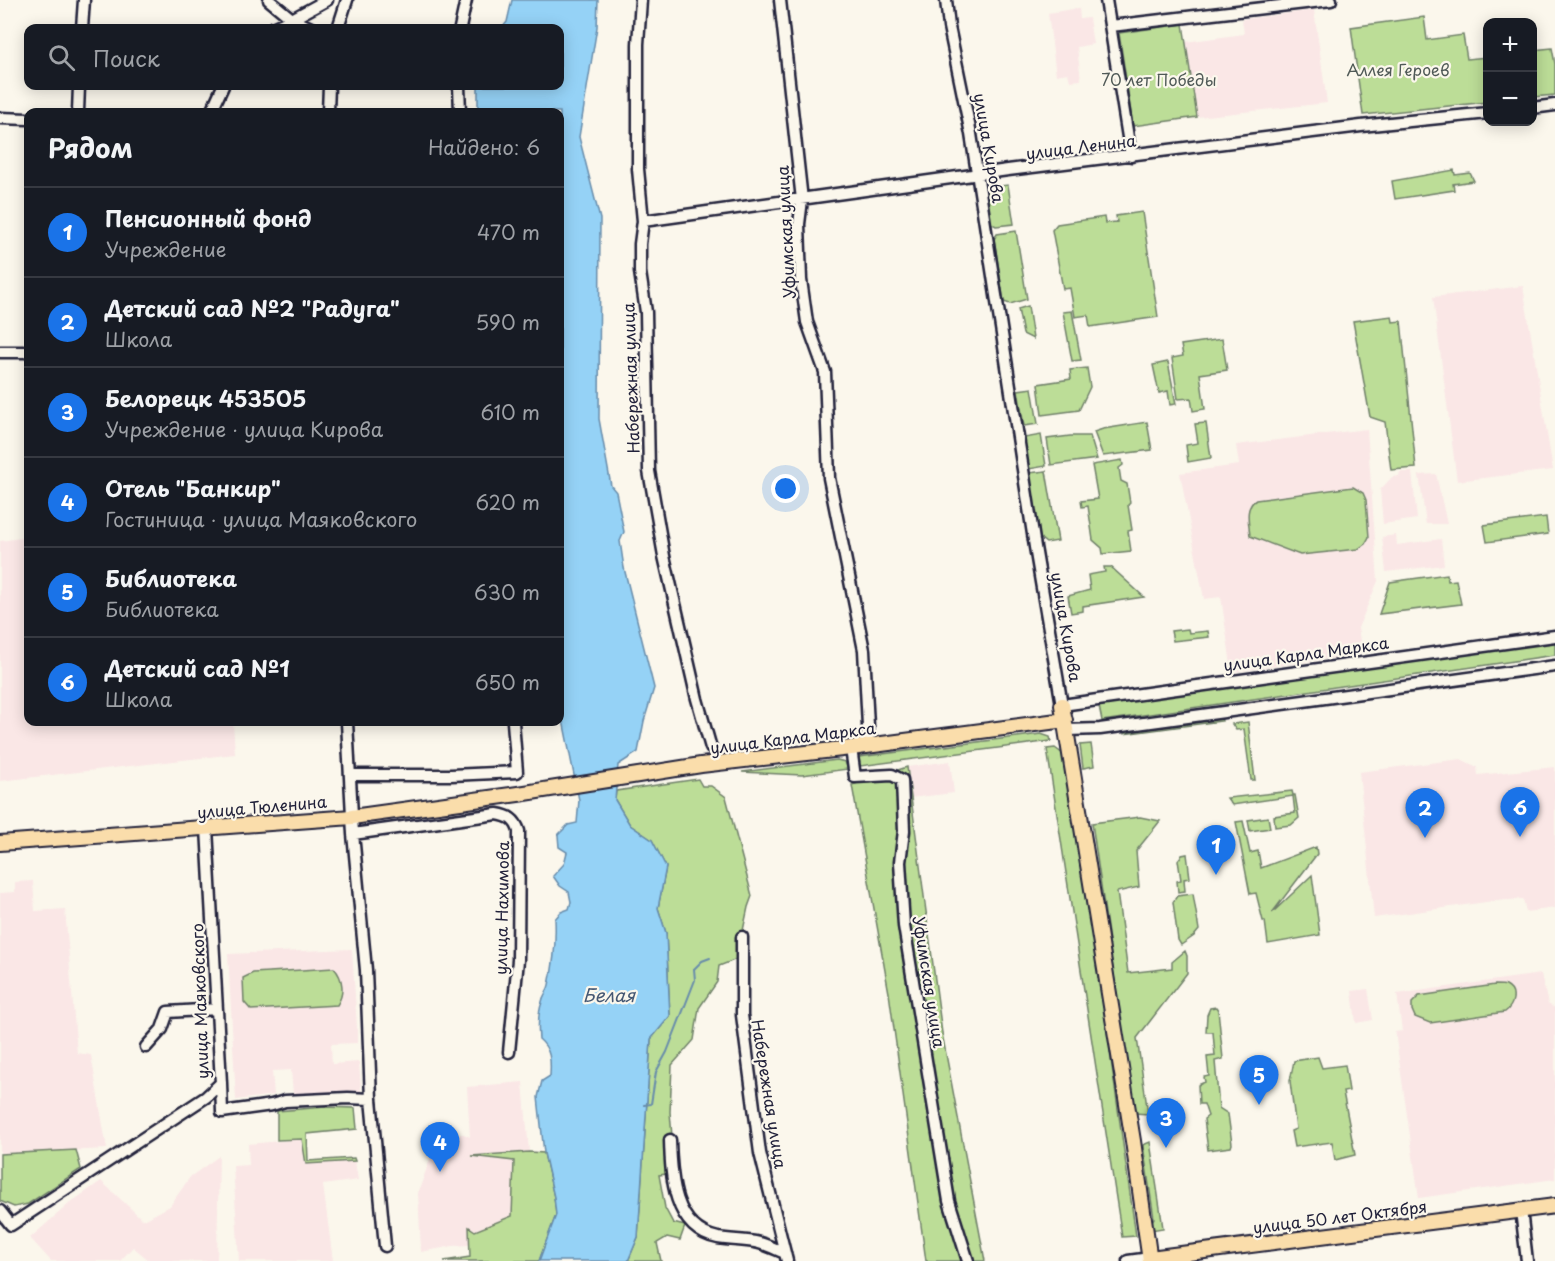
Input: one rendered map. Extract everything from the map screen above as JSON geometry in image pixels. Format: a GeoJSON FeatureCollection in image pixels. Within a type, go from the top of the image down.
{"type":"FeatureCollection","features":[{"type":"Feature","properties":{"kind":"main road","name":"улица Кирова"},"geometry":{"type":"LineString","coordinates":[[1062,705],[1150,1260]]}},
{"type":"Feature","properties":{"kind":"main road","name":"улица Карла Маркса"},"geometry":{"type":"LineString","coordinates":[[525,793],[701,765],[1066,725]]}},
{"type":"Feature","properties":{"kind":"main road","name":"улица Тюленина"},"geometry":{"type":"LineString","coordinates":[[0,843],[352,817],[525,793]]}},
{"type":"Feature","properties":{"kind":"main road","name":"улица 50 лет Октября"},"geometry":{"type":"LineString","coordinates":[[1150,1260],[1555,1206]]}},
{"type":"Feature","properties":{"kind":"street"},"geometry":{"type":"LineString","coordinates":[[82,24],[84,0]]}},
{"type":"Feature","properties":{"kind":"street"},"geometry":{"type":"LineString","coordinates":[[269,0],[292,19],[303,24]]}},
{"type":"Feature","properties":{"kind":"street"},"geometry":{"type":"LineString","coordinates":[[281,24],[327,0]]}},
{"type":"Feature","properties":{"kind":"street"},"geometry":{"type":"LineString","coordinates":[[339,24],[347,0]]}},
{"type":"Feature","properties":{"kind":"street"},"geometry":{"type":"LineString","coordinates":[[461,24],[466,0]]}},
{"type":"Feature","properties":{"kind":"street","name":"Набережная улица"},"geometry":{"type":"LineString","coordinates":[[641,0],[638,44],[638,170],[643,221],[640,272],[646,312],[649,471],[664,556],[697,699],[711,748]]}},
{"type":"Feature","properties":{"kind":"street","name":"Уфимская улица"},"geometry":{"type":"LineString","coordinates":[[780,0],[802,200],[799,224],[801,280],[807,322],[825,372],[830,478],[864,650],[869,745]]}},
{"type":"Feature","properties":{"kind":"street","name":"улица Кирова"},"geometry":{"type":"LineString","coordinates":[[946,0],[977,175],[1062,705]]}},
{"type":"Feature","properties":{"kind":"street"},"geometry":{"type":"LineString","coordinates":[[1107,0],[1131,156]]}},
{"type":"Feature","properties":{"kind":"street"},"geometry":{"type":"LineString","coordinates":[[1111,26],[1331,0]]}},
{"type":"Feature","properties":{"kind":"street"},"geometry":{"type":"LineString","coordinates":[[78,108],[79,90]]}},
{"type":"Feature","properties":{"kind":"street"},"geometry":{"type":"LineString","coordinates":[[213,108],[221,90]]}},
{"type":"Feature","properties":{"kind":"street"},"geometry":{"type":"LineString","coordinates":[[328,108],[329,90]]}},
{"type":"Feature","properties":{"kind":"street"},"geometry":{"type":"LineString","coordinates":[[459,90],[460,108]]}},
{"type":"Feature","properties":{"kind":"street"},"geometry":{"type":"LineString","coordinates":[[1537,107],[1555,105]]}},
{"type":"Feature","properties":{"kind":"street","name":"улица Ленина"},"geometry":{"type":"LineString","coordinates":[[643,221],[977,175],[1361,126],[1483,114]]}},
{"type":"Feature","properties":{"kind":"street"},"geometry":{"type":"LineString","coordinates":[[0,118],[24,119]]}},
{"type":"Feature","properties":{"kind":"street"},"geometry":{"type":"LineString","coordinates":[[0,352],[24,352]]}},
{"type":"Feature","properties":{"kind":"street","name":"улица Карла Маркса"},"geometry":{"type":"LineString","coordinates":[[1062,705],[1555,636]]}},
{"type":"Feature","properties":{"kind":"street","name":"улица Карла Маркса"},"geometry":{"type":"LineString","coordinates":[[1066,725],[1100,729],[1555,666]]}},
{"type":"Feature","properties":{"kind":"street"},"geometry":{"type":"LineString","coordinates":[[347,726],[353,834],[366,970],[371,1100],[385,1246]]}},
{"type":"Feature","properties":{"kind":"street"},"geometry":{"type":"LineString","coordinates":[[350,775],[452,776],[517,772],[513,726]]}},
{"type":"Feature","properties":{"kind":"street","name":"Уфимская улица"},"geometry":{"type":"LineString","coordinates":[[851,748],[855,777],[892,775],[902,780],[904,831],[900,862],[904,926],[949,1201],[968,1261]]}},
{"type":"Feature","properties":{"kind":"street","name":"улица Нахимова"},"geometry":{"type":"LineString","coordinates":[[353,834],[496,814],[507,816],[515,821],[519,831],[518,960],[509,1052]]}},
{"type":"Feature","properties":{"kind":"street","name":"улица Маяковского"},"geometry":{"type":"LineString","coordinates":[[0,1211],[11,1225],[206,1097],[221,1083],[207,828]]}},
{"type":"Feature","properties":{"kind":"street","name":"Набережная улица"},"geometry":{"type":"LineString","coordinates":[[742,937],[742,1015],[760,1153],[786,1257]]}},
{"type":"Feature","properties":{"kind":"street"},"geometry":{"type":"LineString","coordinates":[[146,1047],[162,1029],[168,1012],[217,1009]]}},
{"type":"Feature","properties":{"kind":"street"},"geometry":{"type":"LineString","coordinates":[[221,1083],[222,1112],[285,1101],[348,1098],[371,1100]]}},
{"type":"Feature","properties":{"kind":"street","name":"Набережная улица"},"geometry":{"type":"LineString","coordinates":[[670,1140],[671,1174],[682,1213],[699,1230],[716,1238],[755,1242],[786,1257]]}},
{"type":"Feature","properties":{"kind":"street"},"geometry":{"type":"LineString","coordinates":[[1521,1210],[1527,1261]]}},
{"type":"Feature","properties":{"kind":"street","name":"улица 50 лет Октября"},"geometry":{"type":"LineString","coordinates":[[1128,1261],[1150,1260]]}},
{"type":"Feature","properties":{"kind":"shaded area"},"geometry":{"type":"Polygon","coordinates":[[[1079,8],[1080,19],[1089,18],[1093,44],[1077,47],[1081,80],[1070,81],[1068,73],[1056,75],[1048,13],[1079,8]]]}},
{"type":"Feature","properties":{"kind":"shaded area"},"geometry":{"type":"Polygon","coordinates":[[[1314,10],[1327,103],[1197,117],[1185,42],[1244,34],[1242,19],[1314,10]]]}},
{"type":"Feature","properties":{"kind":"shaded area"},"geometry":{"type":"Polygon","coordinates":[[[1523,286],[1553,470],[1457,481],[1433,297],[1523,286]]]}},
{"type":"Feature","properties":{"kind":"shaded area"},"geometry":{"type":"Polygon","coordinates":[[[1367,429],[1378,581],[1358,628],[1362,654],[1232,672],[1221,597],[1204,599],[1180,473],[1239,465],[1236,445],[1367,429]]]}},
{"type":"Feature","properties":{"kind":"shaded area"},"geometry":{"type":"Polygon","coordinates":[[[1400,472],[1412,472],[1417,519],[1383,524],[1380,490],[1392,477],[1399,476],[1400,472]]]}},
{"type":"Feature","properties":{"kind":"shaded area"},"geometry":{"type":"Polygon","coordinates":[[[1436,474],[1447,524],[1426,524],[1419,475],[1436,474]]]}},
{"type":"Feature","properties":{"kind":"shaded area"},"geometry":{"type":"Polygon","coordinates":[[[1396,535],[1397,545],[1441,539],[1444,565],[1386,572],[1382,537],[1396,535]]]}},
{"type":"Feature","properties":{"kind":"shaded area"},"geometry":{"type":"Polygon","coordinates":[[[24,538],[24,726],[233,726],[235,754],[0,781],[0,541],[24,538]]]}},
{"type":"Feature","properties":{"kind":"shaded area"},"geometry":{"type":"Polygon","coordinates":[[[1461,759],[1477,767],[1478,775],[1555,767],[1555,908],[1526,912],[1523,899],[1493,901],[1374,918],[1359,772],[1461,759]]]}},
{"type":"Feature","properties":{"kind":"shaded area"},"geometry":{"type":"Polygon","coordinates":[[[950,761],[954,793],[909,798],[907,767],[950,761]]]}},
{"type":"Feature","properties":{"kind":"shaded area"},"geometry":{"type":"Polygon","coordinates":[[[33,881],[35,911],[65,909],[77,1053],[91,1055],[107,1149],[0,1154],[0,893],[15,892],[15,882],[33,881]]]}},
{"type":"Feature","properties":{"kind":"shaded area"},"geometry":{"type":"Polygon","coordinates":[[[352,949],[358,1043],[331,1044],[332,1064],[359,1062],[361,1091],[293,1094],[291,1070],[272,1071],[274,1095],[236,1100],[228,954],[352,949]]]}},
{"type":"Feature","properties":{"kind":"shaded area"},"geometry":{"type":"Polygon","coordinates":[[[1541,974],[1548,1004],[1555,1008],[1555,1179],[1419,1198],[1395,1032],[1402,1031],[1397,994],[1541,974]]]}},
{"type":"Feature","properties":{"kind":"shaded area"},"geometry":{"type":"Polygon","coordinates":[[[1368,989],[1373,1020],[1356,1023],[1352,991],[1368,989]]]}},
{"type":"Feature","properties":{"kind":"shaded area"},"geometry":{"type":"Polygon","coordinates":[[[523,1082],[529,1152],[475,1156],[514,1161],[512,1216],[475,1231],[469,1228],[469,1245],[421,1252],[418,1193],[438,1136],[464,1134],[470,1137],[467,1087],[523,1082]]]}},
{"type":"Feature","properties":{"kind":"shaded area"},"geometry":{"type":"Polygon","coordinates":[[[302,1139],[307,1164],[355,1161],[358,1180],[323,1185],[333,1261],[239,1261],[233,1166],[249,1165],[248,1144],[302,1139]]]}},
{"type":"Feature","properties":{"kind":"shaded area"},"geometry":{"type":"Polygon","coordinates":[[[219,1156],[217,1261],[150,1261],[133,1247],[120,1261],[51,1261],[30,1238],[70,1203],[101,1181],[142,1219],[146,1219],[170,1206],[190,1177],[219,1156]]]}},
{"type":"Feature","properties":{"kind":"green space","name":"Аллея Героев"},"geometry":{"type":"Polygon","coordinates":[[[1424,17],[1427,40],[1463,35],[1467,59],[1483,57],[1483,102],[1363,115],[1351,27],[1424,17]]]}},
{"type":"Feature","properties":{"kind":"green space","name":"70 лет Победы"},"geometry":{"type":"Polygon","coordinates":[[[1183,24],[1197,117],[1133,126],[1119,33],[1183,24]]]}},
{"type":"Feature","properties":{"kind":"green space"},"geometry":{"type":"Polygon","coordinates":[[[1552,48],[1555,64],[1555,95],[1537,97],[1537,50],[1552,48]]]}},
{"type":"Feature","properties":{"kind":"green space"},"geometry":{"type":"Polygon","coordinates":[[[1454,170],[1455,175],[1470,173],[1474,181],[1453,184],[1454,190],[1395,199],[1392,181],[1454,170]]]}},
{"type":"Feature","properties":{"kind":"green space"},"geometry":{"type":"Polygon","coordinates":[[[1008,185],[1014,224],[996,226],[989,222],[984,188],[1008,185]]]}},
{"type":"Feature","properties":{"kind":"green space"},"geometry":{"type":"Polygon","coordinates":[[[1142,212],[1158,317],[1090,327],[1088,315],[1075,317],[1070,288],[1063,289],[1052,230],[1057,224],[1104,217],[1105,223],[1117,222],[1116,216],[1142,212]]]}},
{"type":"Feature","properties":{"kind":"green space"},"geometry":{"type":"Polygon","coordinates":[[[1016,231],[1027,299],[1010,304],[1004,302],[994,239],[997,234],[1016,231]]]}},
{"type":"Feature","properties":{"kind":"green space"},"geometry":{"type":"Polygon","coordinates":[[[1028,306],[1033,339],[1023,334],[1018,309],[1028,306]]]}},
{"type":"Feature","properties":{"kind":"green space"},"geometry":{"type":"Polygon","coordinates":[[[1072,311],[1081,360],[1072,361],[1063,312],[1072,311]]]}},
{"type":"Feature","properties":{"kind":"green space"},"geometry":{"type":"Polygon","coordinates":[[[1392,316],[1393,322],[1401,321],[1416,468],[1391,470],[1385,422],[1370,417],[1353,321],[1392,316]]]}},
{"type":"Feature","properties":{"kind":"green space"},"geometry":{"type":"Polygon","coordinates":[[[1222,339],[1227,370],[1200,374],[1205,409],[1193,411],[1191,398],[1178,399],[1172,358],[1183,356],[1181,345],[1222,339]]]}},
{"type":"Feature","properties":{"kind":"green space"},"geometry":{"type":"Polygon","coordinates":[[[1168,362],[1176,404],[1170,405],[1168,391],[1159,393],[1153,365],[1168,362]]]}},
{"type":"Feature","properties":{"kind":"green space"},"geometry":{"type":"Polygon","coordinates":[[[1087,368],[1090,387],[1079,410],[1042,415],[1038,384],[1071,379],[1070,370],[1087,368]]]}},
{"type":"Feature","properties":{"kind":"green space"},"geometry":{"type":"Polygon","coordinates":[[[1032,388],[1038,424],[1024,426],[1018,390],[1032,388]]]}},
{"type":"Feature","properties":{"kind":"green space"},"geometry":{"type":"Polygon","coordinates":[[[1147,422],[1152,450],[1103,456],[1094,432],[1147,422]]]}},
{"type":"Feature","properties":{"kind":"green space"},"geometry":{"type":"Polygon","coordinates":[[[1206,423],[1211,458],[1188,462],[1186,445],[1198,443],[1195,424],[1206,423]]]}},
{"type":"Feature","properties":{"kind":"green space"},"geometry":{"type":"Polygon","coordinates":[[[1041,435],[1046,466],[1029,469],[1024,438],[1041,435]]]}},
{"type":"Feature","properties":{"kind":"green space"},"geometry":{"type":"Polygon","coordinates":[[[1090,436],[1097,459],[1051,465],[1047,439],[1090,436]]]}},
{"type":"Feature","properties":{"kind":"green space"},"geometry":{"type":"Polygon","coordinates":[[[1122,460],[1123,465],[1119,468],[1121,481],[1127,484],[1130,503],[1128,505],[1132,530],[1128,531],[1131,551],[1103,554],[1102,548],[1093,540],[1088,506],[1082,507],[1081,501],[1098,499],[1092,465],[1122,460]]]}},
{"type":"Feature","properties":{"kind":"green space"},"geometry":{"type":"Polygon","coordinates":[[[1046,471],[1058,541],[1046,543],[1040,538],[1029,473],[1046,471]]]}},
{"type":"Feature","properties":{"kind":"green space"},"geometry":{"type":"Polygon","coordinates":[[[1353,487],[1363,493],[1366,500],[1369,537],[1358,549],[1300,555],[1250,536],[1249,511],[1256,500],[1353,487]]]}},
{"type":"Feature","properties":{"kind":"green space"},"geometry":{"type":"Polygon","coordinates":[[[1546,517],[1548,534],[1487,542],[1484,525],[1546,517]]]}},
{"type":"Feature","properties":{"kind":"green space"},"geometry":{"type":"Polygon","coordinates":[[[1104,567],[1111,567],[1144,597],[1083,606],[1083,611],[1071,613],[1068,596],[1090,590],[1088,575],[1105,572],[1104,567]]]}},
{"type":"Feature","properties":{"kind":"green space"},"geometry":{"type":"Polygon","coordinates":[[[1447,574],[1448,581],[1456,580],[1461,604],[1379,614],[1390,582],[1447,574]]]}},
{"type":"Feature","properties":{"kind":"green space"},"geometry":{"type":"Polygon","coordinates":[[[1188,629],[1189,633],[1208,631],[1209,637],[1173,641],[1171,631],[1188,629]]]}},
{"type":"Feature","properties":{"kind":"green space"},"geometry":{"type":"Polygon","coordinates":[[[1555,642],[1555,655],[1102,721],[1099,706],[1555,642]]]}},
{"type":"Feature","properties":{"kind":"green space"},"geometry":{"type":"Polygon","coordinates":[[[1221,718],[1222,721],[1124,734],[1124,731],[1221,718]]]}},
{"type":"Feature","properties":{"kind":"green space"},"geometry":{"type":"Polygon","coordinates":[[[1248,722],[1255,780],[1251,780],[1244,729],[1236,730],[1232,724],[1248,722]]]}},
{"type":"Feature","properties":{"kind":"green space"},"geometry":{"type":"Polygon","coordinates":[[[1041,734],[1050,737],[1051,741],[860,766],[859,757],[1041,734]]]}},
{"type":"Feature","properties":{"kind":"green space"},"geometry":{"type":"Polygon","coordinates":[[[1091,744],[1094,766],[1083,768],[1080,745],[1091,744]]]}},
{"type":"Feature","properties":{"kind":"green space"},"geometry":{"type":"Polygon","coordinates":[[[1055,748],[1063,754],[1101,989],[1136,1236],[1122,1237],[1047,749],[1055,748]]]}},
{"type":"Feature","properties":{"kind":"green space"},"geometry":{"type":"Polygon","coordinates":[[[837,760],[845,762],[848,769],[802,775],[742,772],[837,760]]]}},
{"type":"Feature","properties":{"kind":"green space"},"geometry":{"type":"Polygon","coordinates":[[[907,767],[942,1033],[985,1261],[926,1261],[889,993],[852,785],[907,767]]]}},
{"type":"Feature","properties":{"kind":"green space"},"geometry":{"type":"Polygon","coordinates":[[[698,779],[702,786],[711,786],[726,797],[752,896],[737,959],[719,966],[717,982],[699,1008],[694,1040],[672,1065],[670,1112],[675,1173],[659,1175],[665,1208],[673,1223],[685,1226],[680,1240],[667,1237],[657,1243],[661,1261],[628,1261],[638,1237],[651,1039],[670,1016],[666,933],[658,908],[666,867],[652,840],[630,825],[615,800],[616,791],[698,779]]]}},
{"type":"Feature","properties":{"kind":"green space"},"geometry":{"type":"Polygon","coordinates":[[[1292,791],[1295,795],[1299,818],[1291,825],[1275,827],[1274,816],[1295,813],[1293,796],[1232,805],[1227,798],[1292,791]]]}},
{"type":"Feature","properties":{"kind":"green space"},"geometry":{"type":"Polygon","coordinates":[[[1140,817],[1160,821],[1136,851],[1139,887],[1117,892],[1128,973],[1172,968],[1172,962],[1185,951],[1187,956],[1187,973],[1137,1038],[1148,1114],[1134,1113],[1092,823],[1140,817]]]}},
{"type":"Feature","properties":{"kind":"green space"},"geometry":{"type":"Polygon","coordinates":[[[1268,817],[1270,828],[1250,831],[1248,820],[1268,817]]]}},
{"type":"Feature","properties":{"kind":"green space"},"geometry":{"type":"Polygon","coordinates":[[[1243,821],[1250,853],[1258,851],[1261,868],[1316,847],[1317,854],[1272,913],[1312,875],[1320,935],[1268,944],[1265,921],[1263,921],[1256,893],[1250,894],[1236,822],[1243,821]]]}},
{"type":"Feature","properties":{"kind":"green space"},"geometry":{"type":"Polygon","coordinates":[[[1187,854],[1190,878],[1184,879],[1185,891],[1178,892],[1177,881],[1181,880],[1178,860],[1182,855],[1187,854]]]}},
{"type":"Feature","properties":{"kind":"green space"},"geometry":{"type":"Polygon","coordinates":[[[1193,894],[1199,930],[1181,945],[1178,940],[1173,902],[1177,896],[1193,894]]]}},
{"type":"Feature","properties":{"kind":"green space"},"geometry":{"type":"Polygon","coordinates":[[[334,968],[342,986],[337,1005],[251,1010],[244,1002],[243,978],[253,973],[334,968]]]}},
{"type":"Feature","properties":{"kind":"green space"},"geometry":{"type":"Polygon","coordinates":[[[1495,985],[1506,986],[1512,992],[1512,1003],[1505,1012],[1430,1023],[1415,1017],[1412,1010],[1412,1003],[1419,996],[1495,985]]]}},
{"type":"Feature","properties":{"kind":"green space"},"geometry":{"type":"Polygon","coordinates":[[[1216,1007],[1223,1059],[1215,1061],[1219,1108],[1228,1114],[1232,1144],[1231,1147],[1208,1150],[1204,1119],[1208,1116],[1204,1104],[1199,1104],[1198,1085],[1205,1082],[1204,1077],[1209,1076],[1207,1057],[1215,1056],[1213,1032],[1206,1032],[1207,1015],[1210,1008],[1216,1007]]]}},
{"type":"Feature","properties":{"kind":"green space"},"geometry":{"type":"Polygon","coordinates":[[[1318,1057],[1322,1068],[1345,1065],[1349,1091],[1343,1092],[1355,1155],[1335,1160],[1332,1142],[1294,1147],[1291,1131],[1296,1129],[1290,1081],[1294,1061],[1318,1057]]]}},
{"type":"Feature","properties":{"kind":"green space"},"geometry":{"type":"Polygon","coordinates":[[[325,1107],[355,1108],[357,1129],[307,1134],[308,1161],[354,1158],[355,1161],[306,1164],[302,1139],[277,1140],[277,1111],[325,1107]]]}},
{"type":"Feature","properties":{"kind":"green space"},"geometry":{"type":"Polygon","coordinates":[[[1150,1142],[1163,1228],[1151,1230],[1150,1224],[1154,1218],[1143,1145],[1150,1142]]]}},
{"type":"Feature","properties":{"kind":"green space"},"geometry":{"type":"Polygon","coordinates":[[[76,1150],[81,1169],[28,1204],[14,1207],[0,1201],[0,1154],[76,1150]]]}},
{"type":"Feature","properties":{"kind":"green space"},"geometry":{"type":"Polygon","coordinates":[[[544,1153],[556,1215],[539,1261],[444,1261],[470,1257],[469,1227],[475,1231],[512,1216],[514,1161],[471,1156],[544,1153]]]}},
{"type":"Feature","properties":{"kind":"water","name":"Белая"},"geometry":{"type":"Polygon","coordinates":[[[512,0],[598,0],[597,27],[579,137],[600,219],[599,419],[611,486],[616,492],[624,532],[620,541],[624,568],[654,688],[638,752],[618,765],[615,800],[630,825],[652,840],[666,867],[658,908],[666,933],[670,1016],[651,1039],[638,1237],[628,1261],[539,1261],[556,1215],[544,1153],[538,1097],[542,1081],[550,1076],[550,1065],[548,1051],[539,1039],[538,1025],[552,968],[555,919],[561,912],[569,909],[571,902],[569,892],[560,886],[553,876],[564,864],[567,852],[559,847],[558,835],[568,825],[577,823],[579,800],[564,725],[564,108],[478,108],[478,90],[564,90],[564,24],[505,24],[512,0]]]}},
{"type":"Feature","properties":{"kind":"waterway"},"geometry":{"type":"LineString","coordinates":[[644,1105],[651,1104],[656,1072],[667,1052],[695,980],[694,969],[702,961],[710,958]]}},
{"type":"Feature","properties":{"kind":"place","name":"Детский сад №1"},"geometry":{"type":"Point","coordinates":[1520,837]}},
{"type":"Feature","properties":{"kind":"place","name":"Детский сад №2 \"Радуга\""},"geometry":{"type":"Point","coordinates":[1425,838]}},
{"type":"Feature","properties":{"kind":"place","name":"Пенсионный фонд"},"geometry":{"type":"Point","coordinates":[1216,875]}},
{"type":"Feature","properties":{"kind":"place","name":"Библиотека"},"geometry":{"type":"Point","coordinates":[1259,1105]}},
{"type":"Feature","properties":{"kind":"place","name":"Белорецк 453505"},"geometry":{"type":"Point","coordinates":[1166,1148]}},
{"type":"Feature","properties":{"kind":"place","name":"Отель \"Банкир\""},"geometry":{"type":"Point","coordinates":[440,1172]}}]}
